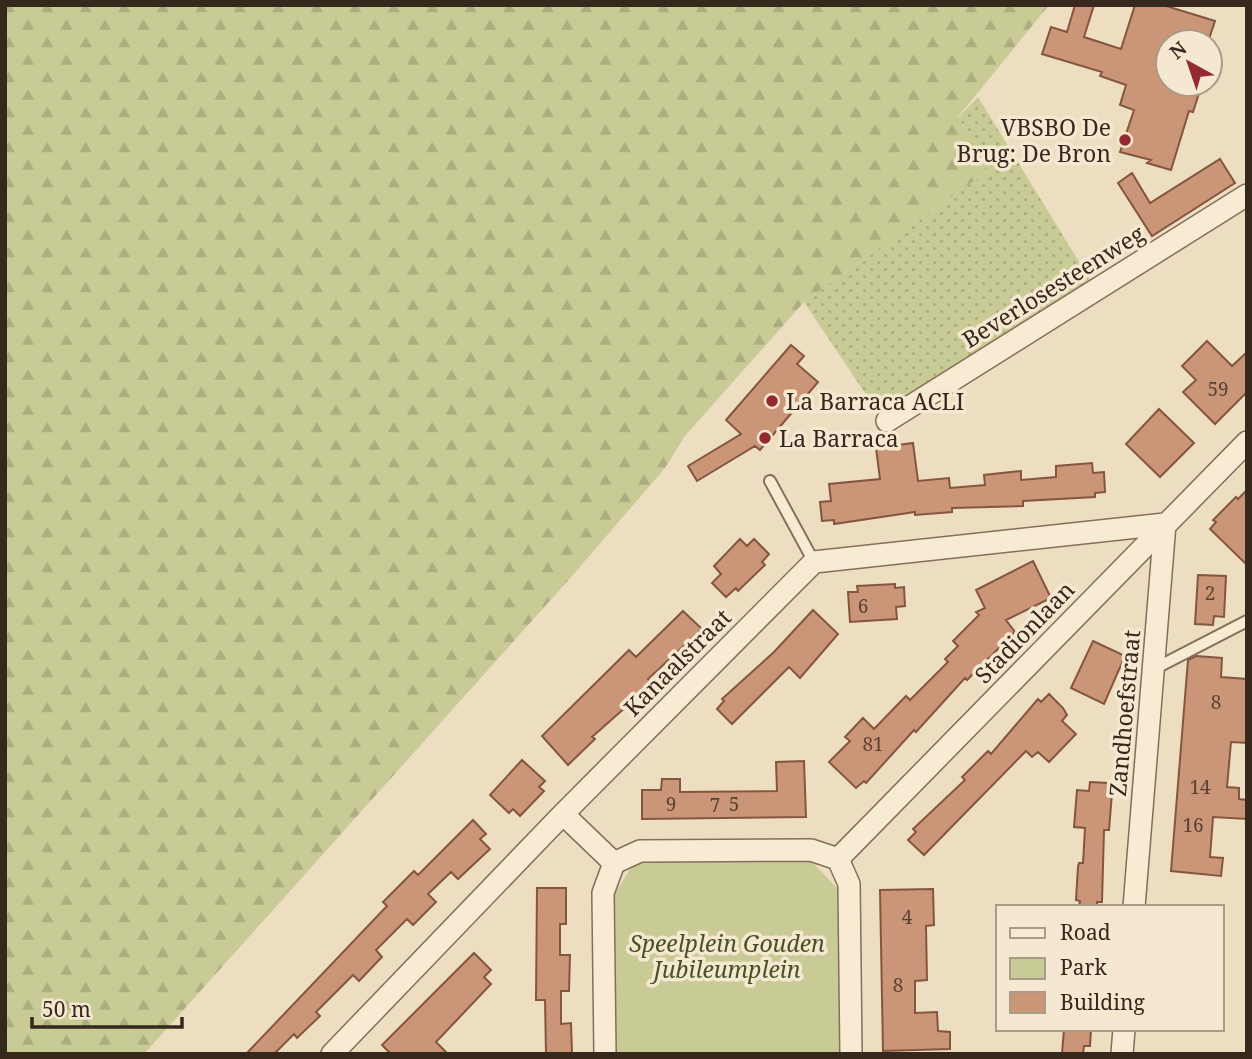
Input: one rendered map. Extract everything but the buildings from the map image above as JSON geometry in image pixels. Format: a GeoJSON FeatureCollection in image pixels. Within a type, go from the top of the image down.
{"type":"FeatureCollection","features":[{"type":"Feature","properties":{"kind":"street","name":"Beverlosesteenweg"},"geometry":{"type":"LineString","coordinates":[[887,422],[1247,195]]}},
{"type":"Feature","properties":{"kind":"street","name":"Stadionlaan"},"geometry":{"type":"LineString","coordinates":[[838,859],[1247,442]]}},
{"type":"Feature","properties":{"kind":"street"},"geometry":{"type":"LineString","coordinates":[[814,562],[1166,524]]}},
{"type":"Feature","properties":{"kind":"street","name":"Zandhoefstraat"},"geometry":{"type":"LineString","coordinates":[[1134,905],[1166,524]]}},
{"type":"Feature","properties":{"kind":"street","name":"Kanaalstraat"},"geometry":{"type":"LineString","coordinates":[[332,1054],[563,814],[814,562]]}},
{"type":"Feature","properties":{"kind":"street"},"geometry":{"type":"LineString","coordinates":[[563,814],[614,863]]}},
{"type":"Feature","properties":{"kind":"street"},"geometry":{"type":"LineString","coordinates":[[605,1054],[603,893],[614,863],[640,851],[811,849],[838,859],[849,884],[851,1054]]}},
{"type":"Feature","properties":{"kind":"street"},"geometry":{"type":"LineString","coordinates":[[1122,1054],[1124,1031]]}},
{"type":"Feature","properties":{"kind":"lane"},"geometry":{"type":"LineString","coordinates":[[770,481],[814,562]]}},
{"type":"Feature","properties":{"kind":"lane"},"geometry":{"type":"LineString","coordinates":[[1154,669],[1247,621]]}},
{"type":"Feature","properties":{"kind":"green space"},"geometry":{"type":"Polygon","coordinates":[[[5,5],[1049,5],[958,117],[988,171],[804,302],[684,437],[665,468],[572,576],[144,1054],[5,1054],[5,5]]]}},
{"type":"Feature","properties":{"kind":"green space"},"geometry":{"type":"Polygon","coordinates":[[[978,97],[1092,283],[883,420],[804,302],[988,171],[958,118],[978,97]]]}},
{"type":"Feature","properties":{"kind":"green space","name":"Speelplein Gouden Jubileumplein"},"geometry":{"type":"Polygon","coordinates":[[[809,859],[839,890],[841,1054],[613,1054],[611,900],[632,866],[644,860],[809,859]]]}},
{"type":"Feature","properties":{"kind":"place","name":"VBSBO De Brug: De Bron"},"geometry":{"type":"Point","coordinates":[1125,140]}},
{"type":"Feature","properties":{"kind":"place","name":"La Barraca ACLI"},"geometry":{"type":"Point","coordinates":[772,401]}},
{"type":"Feature","properties":{"kind":"place","name":"La Barraca"},"geometry":{"type":"Point","coordinates":[765,438]}}]}
